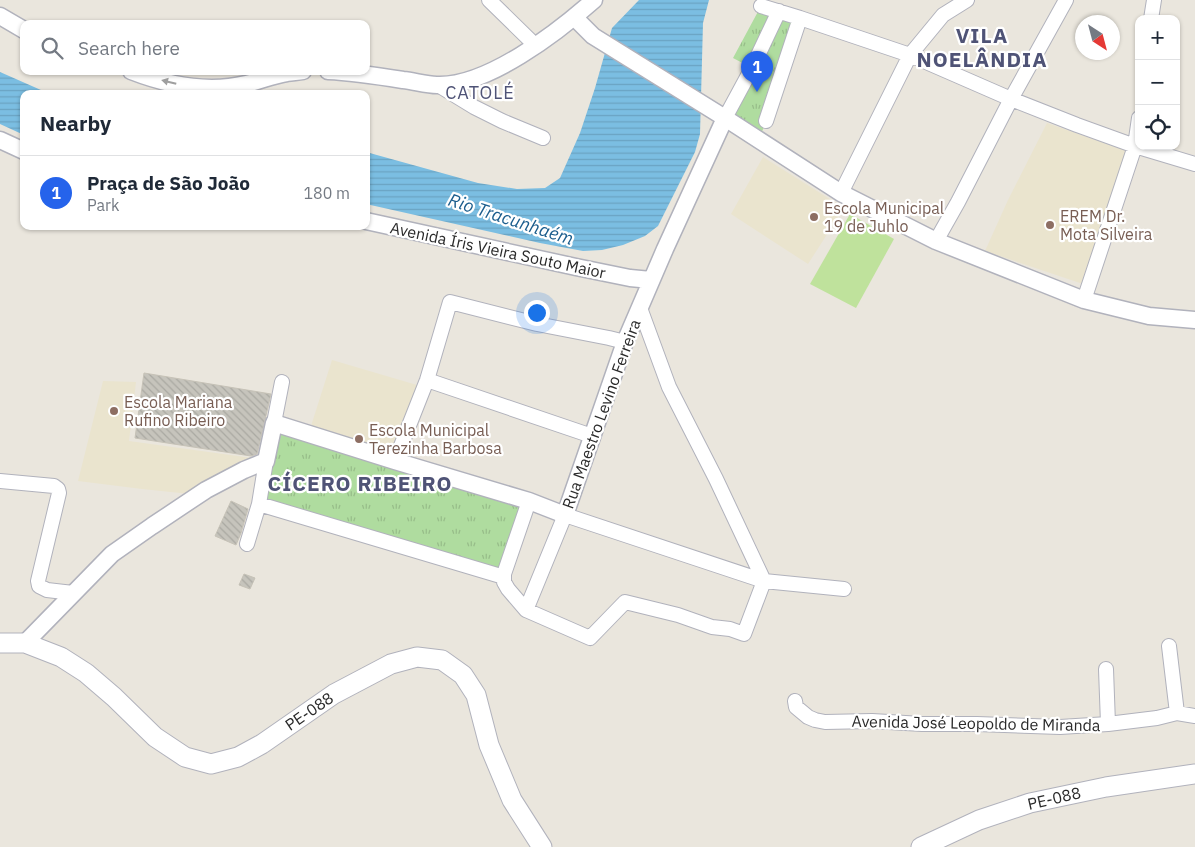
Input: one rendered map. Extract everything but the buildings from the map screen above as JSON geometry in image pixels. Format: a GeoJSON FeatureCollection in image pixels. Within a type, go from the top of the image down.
{"type":"FeatureCollection","features":[{"type":"Feature","properties":{"kind":"main road","name":"PE-088"},"geometry":{"type":"LineString","coordinates":[[0,643],[25,644],[62,657],[86,673],[114,697],[155,737],[185,758],[210,764],[238,757],[262,744],[334,694],[391,664],[417,657],[442,660],[463,675],[476,695],[489,745],[512,800],[542,847]]}},
{"type":"Feature","properties":{"kind":"main road","name":"PE-088"},"geometry":{"type":"LineString","coordinates":[[921,847],[978,820],[1030,803],[1106,787],[1195,774]]}},
{"type":"Feature","properties":{"kind":"street"},"geometry":{"type":"LineString","coordinates":[[490,0],[536,46]]}},
{"type":"Feature","properties":{"kind":"street"},"geometry":{"type":"LineString","coordinates":[[370,75],[438,85],[458,83],[479,77],[536,46],[574,18],[594,0]]}},
{"type":"Feature","properties":{"kind":"street"},"geometry":{"type":"LineString","coordinates":[[842,193],[910,55],[943,16],[965,0]]}},
{"type":"Feature","properties":{"kind":"street"},"geometry":{"type":"LineString","coordinates":[[936,241],[1066,0]]}},
{"type":"Feature","properties":{"kind":"street"},"geometry":{"type":"LineString","coordinates":[[1152,15],[1154,0]]}},
{"type":"Feature","properties":{"kind":"street"},"geometry":{"type":"LineString","coordinates":[[761,6],[910,55],[1011,99],[1135,146],[1084,300]]}},
{"type":"Feature","properties":{"kind":"street"},"geometry":{"type":"LineString","coordinates":[[721,115],[752,68],[779,11]]}},
{"type":"Feature","properties":{"kind":"street"},"geometry":{"type":"LineString","coordinates":[[0,16],[20,28]]}},
{"type":"Feature","properties":{"kind":"street"},"geometry":{"type":"LineString","coordinates":[[574,18],[593,36],[842,193],[936,241],[1084,300],[1149,316],[1195,320]]}},
{"type":"Feature","properties":{"kind":"street"},"geometry":{"type":"LineString","coordinates":[[766,121],[800,18]]}},
{"type":"Feature","properties":{"kind":"street"},"geometry":{"type":"LineString","coordinates":[[141,75],[183,86],[213,88],[244,85],[279,75]]}},
{"type":"Feature","properties":{"kind":"street"},"geometry":{"type":"LineString","coordinates":[[438,85],[502,122],[543,138]]}},
{"type":"Feature","properties":{"kind":"street","name":"Rua Maestro Levino Ferreira"},"geometry":{"type":"LineString","coordinates":[[274,423],[529,501],[565,515],[625,342],[721,115]]}},
{"type":"Feature","properties":{"kind":"street"},"geometry":{"type":"LineString","coordinates":[[0,140],[20,149]]}},
{"type":"Feature","properties":{"kind":"street"},"geometry":{"type":"LineString","coordinates":[[1148,150],[1195,164]]}},
{"type":"Feature","properties":{"kind":"street","name":"Avenida Íris Vieira Souto Maior"},"geometry":{"type":"LineString","coordinates":[[370,222],[630,278],[651,280]]}},
{"type":"Feature","properties":{"kind":"street"},"geometry":{"type":"LineString","coordinates":[[395,461],[427,380],[450,302],[537,324],[625,342]]}},
{"type":"Feature","properties":{"kind":"street"},"geometry":{"type":"LineString","coordinates":[[529,501],[504,574],[504,582],[508,589],[526,610],[590,638],[625,602],[678,615],[712,627],[730,629],[744,634],[764,581],[716,479],[669,387],[640,308]]}},
{"type":"Feature","properties":{"kind":"street"},"geometry":{"type":"LineString","coordinates":[[427,380],[592,436]]}},
{"type":"Feature","properties":{"kind":"street"},"geometry":{"type":"LineString","coordinates":[[247,544],[259,504],[282,382]]}},
{"type":"Feature","properties":{"kind":"street"},"geometry":{"type":"LineString","coordinates":[[25,644],[112,554],[206,490],[266,461]]}},
{"type":"Feature","properties":{"kind":"street"},"geometry":{"type":"LineString","coordinates":[[0,482],[54,486],[58,489],[59,493],[38,586],[47,590],[72,594]]}},
{"type":"Feature","properties":{"kind":"street"},"geometry":{"type":"LineString","coordinates":[[259,504],[504,577]]}},
{"type":"Feature","properties":{"kind":"street"},"geometry":{"type":"LineString","coordinates":[[526,610],[565,515],[764,581],[844,589]]}},
{"type":"Feature","properties":{"kind":"street"},"geometry":{"type":"LineString","coordinates":[[1169,646],[1177,713]]}},
{"type":"Feature","properties":{"kind":"street"},"geometry":{"type":"LineString","coordinates":[[1106,670],[1108,724]]}},
{"type":"Feature","properties":{"kind":"street","name":"Avenida José Leopoldo de Miranda"},"geometry":{"type":"LineString","coordinates":[[795,701],[796,707],[808,716],[825,722],[872,721],[1060,727],[1108,724],[1157,718],[1177,713],[1195,716]]}},
{"type":"Feature","properties":{"kind":"shaded area","name":"EREM Dr. Mota Silveira"},"geometry":{"type":"Polygon","coordinates":[[[1047,123],[1127,151],[1083,284],[985,251],[1008,200],[1047,123]]]}},
{"type":"Feature","properties":{"kind":"shaded area"},"geometry":{"type":"Polygon","coordinates":[[[763,157],[844,208],[808,264],[731,214],[763,157]]]}},
{"type":"Feature","properties":{"kind":"shaded area"},"geometry":{"type":"Polygon","coordinates":[[[332,360],[417,385],[395,452],[311,426],[332,360]]]}},
{"type":"Feature","properties":{"kind":"shaded area","name":"Escola Mariana Rufino Ribeiro"},"geometry":{"type":"Polygon","coordinates":[[[103,381],[136,382],[129,441],[252,458],[190,494],[78,481],[103,381]]]}},
{"type":"Feature","properties":{"kind":"green space"},"geometry":{"type":"Polygon","coordinates":[[[761,6],[800,18],[760,138],[726,117],[752,68],[733,58],[761,6]]]}},
{"type":"Feature","properties":{"kind":"green space"},"geometry":{"type":"Polygon","coordinates":[[[850,214],[894,239],[856,308],[810,284],[850,214]]]}},
{"type":"Feature","properties":{"kind":"green space"},"geometry":{"type":"Polygon","coordinates":[[[274,423],[529,501],[503,569],[267,503],[266,461],[274,423]]]}},
{"type":"Feature","properties":{"kind":"water","name":"Rio Tracunhaém"},"geometry":{"type":"Polygon","coordinates":[[[639,0],[709,0],[703,23],[700,134],[695,152],[658,226],[645,236],[623,245],[602,250],[583,251],[370,205],[370,153],[478,183],[517,189],[545,188],[560,178],[580,133],[612,28],[639,0]]]}},
{"type":"Feature","properties":{"kind":"water"},"geometry":{"type":"Polygon","coordinates":[[[0,72],[41,90],[20,90],[20,133],[0,124],[0,72]]]}},
{"type":"Feature","properties":{"kind":"place","name":"Praça de São João"},"geometry":{"type":"Point","coordinates":[757,92]}},
{"type":"Feature","properties":{"kind":"place","name":"Escola Municipal 19 de Juhlo"},"geometry":{"type":"Point","coordinates":[814,217]}},
{"type":"Feature","properties":{"kind":"place","name":"EREM Dr. Mota Silveira"},"geometry":{"type":"Point","coordinates":[1050,225]}},
{"type":"Feature","properties":{"kind":"place","name":"Escola Mariana Rufino Ribeiro"},"geometry":{"type":"Point","coordinates":[114,411]}},
{"type":"Feature","properties":{"kind":"place","name":"Escola Municipal Terezinha Barbosa"},"geometry":{"type":"Point","coordinates":[359,439]}},
{"type":"Feature","properties":{"kind":"district","name":"VILA NOELÂNDIA"},"geometry":{"type":"Point","coordinates":[982,47]}},
{"type":"Feature","properties":{"kind":"district","name":"CATOLÉ"},"geometry":{"type":"Point","coordinates":[480,92]}},
{"type":"Feature","properties":{"kind":"district","name":"CÍCERO RIBEIRO"},"geometry":{"type":"Point","coordinates":[360,483]}}]}
